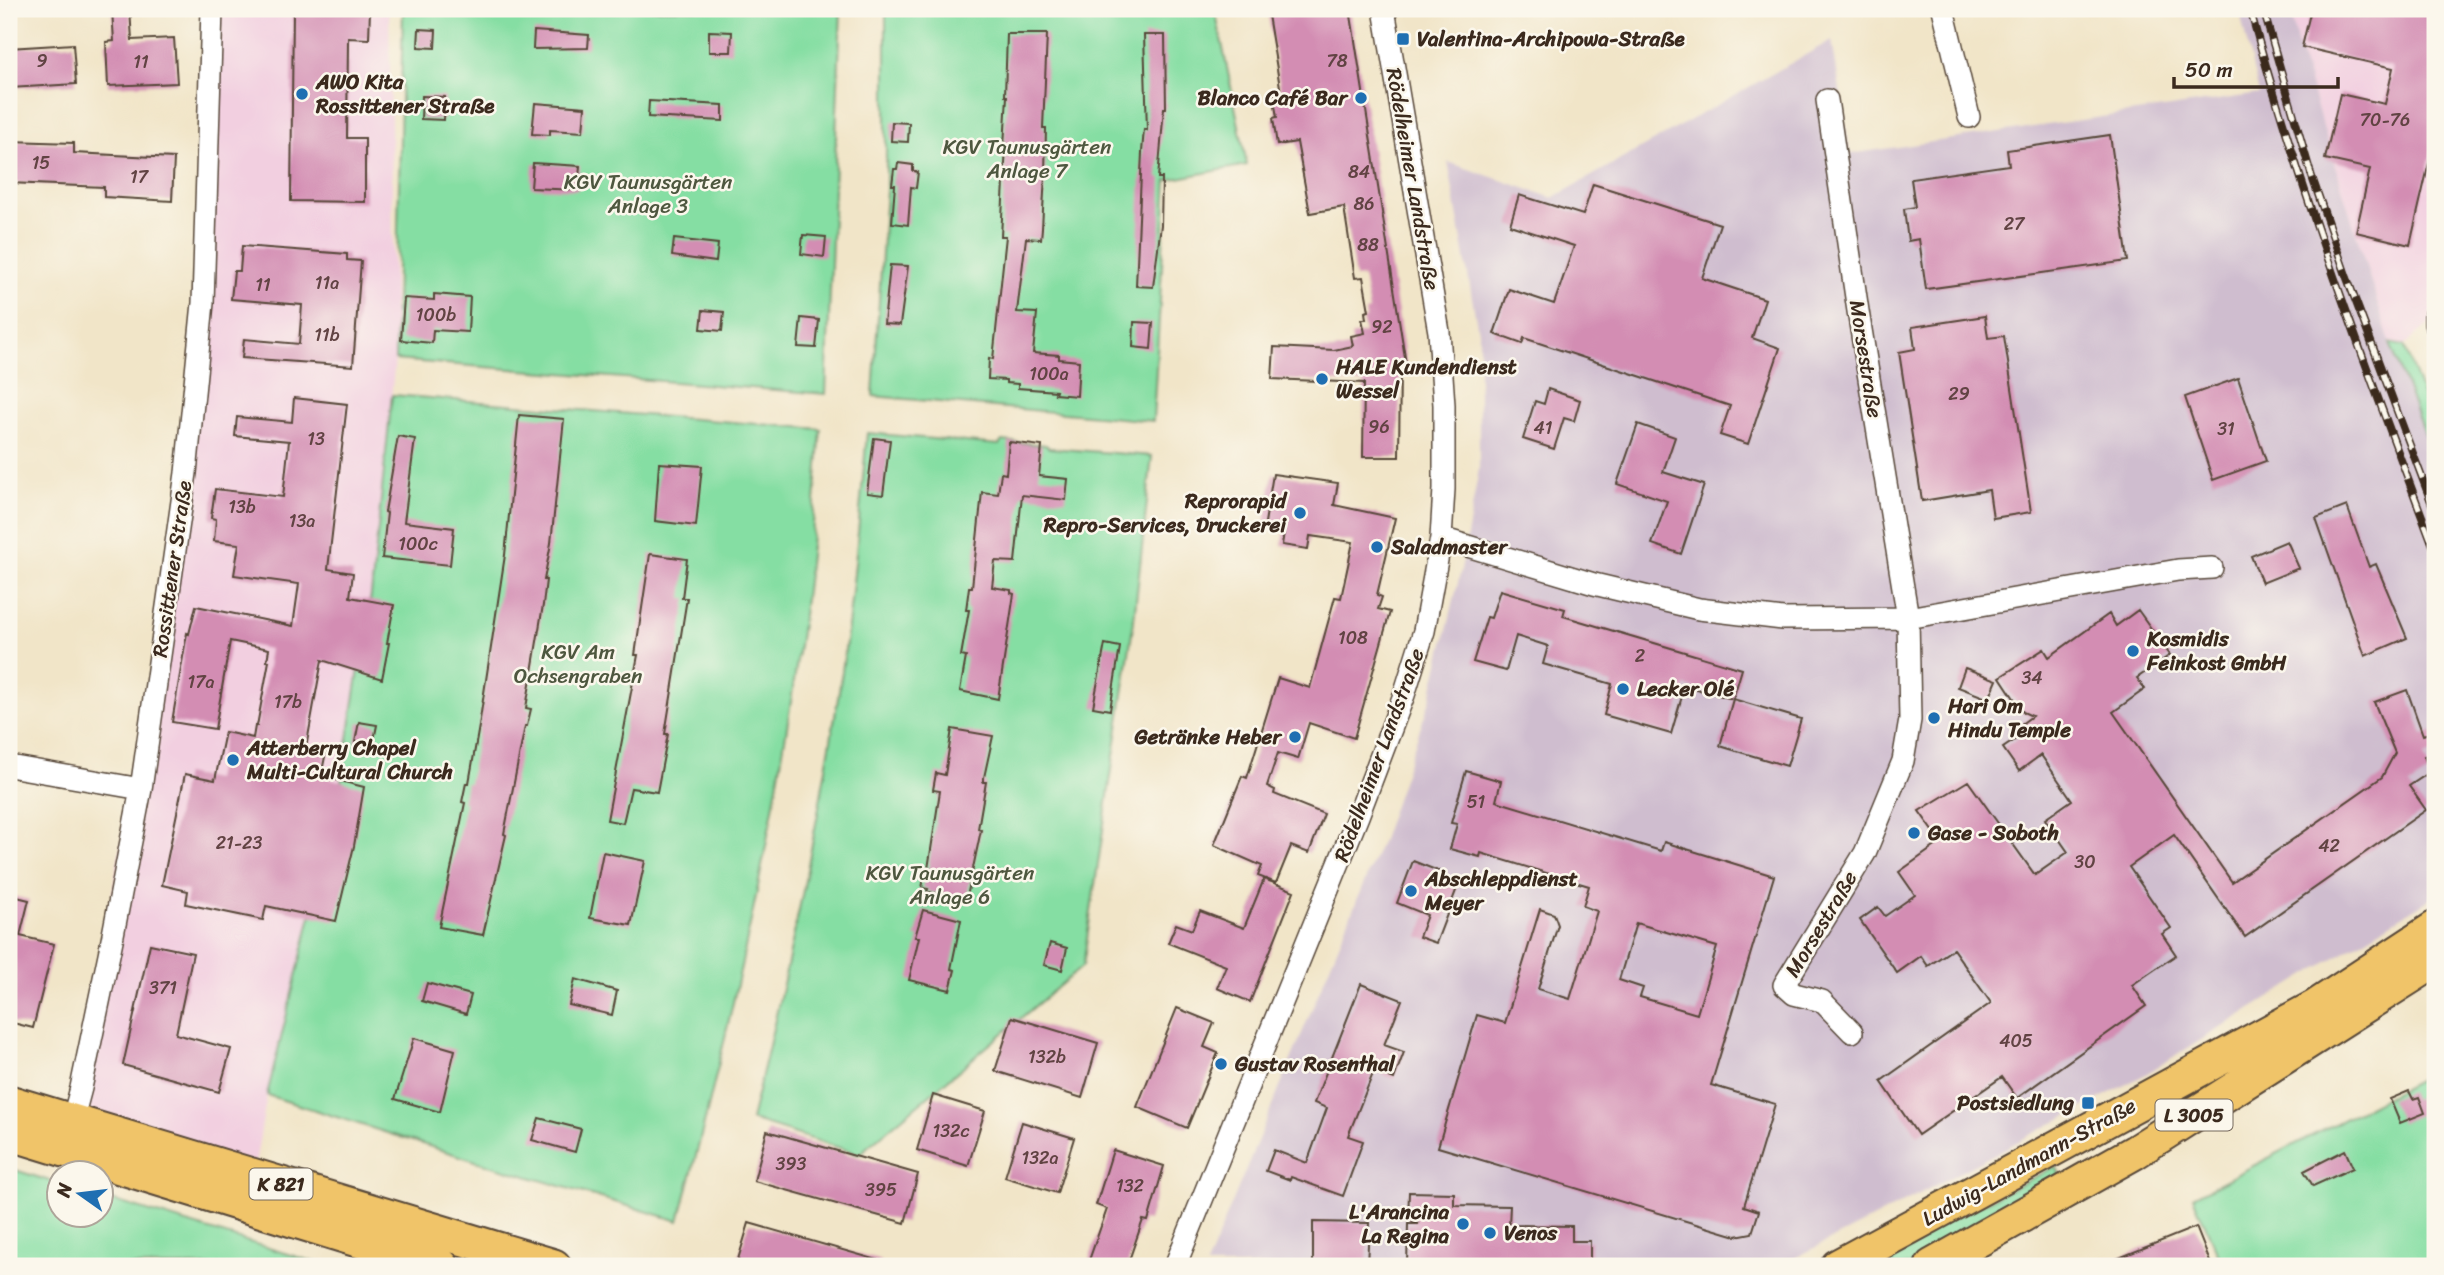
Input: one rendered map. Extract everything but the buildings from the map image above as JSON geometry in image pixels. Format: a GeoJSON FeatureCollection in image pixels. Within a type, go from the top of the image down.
{"type":"FeatureCollection","features":[{"type":"Feature","properties":{"kind":"main road","name":"Ludwig-Landmann-Straße"},"geometry":{"type":"LineString","coordinates":[[1838,1266],[2315,1007],[2435,928]]}},
{"type":"Feature","properties":{"kind":"main road","name":"Ludwig-Landmann-Straße"},"geometry":{"type":"LineString","coordinates":[[1932,1266],[2135,1152],[2435,961]]}},
{"type":"Feature","properties":{"kind":"main road","name":"K 821"},"geometry":{"type":"LineString","coordinates":[[9,1102],[554,1266]]}},
{"type":"Feature","properties":{"kind":"main road","name":"K 821"},"geometry":{"type":"LineString","coordinates":[[9,1133],[442,1266]]}},
{"type":"Feature","properties":{"kind":"street","name":"Rossittener Straße"},"geometry":{"type":"LineString","coordinates":[[72,1122],[112,940],[141,789],[186,474],[203,303],[212,9]]}},
{"type":"Feature","properties":{"kind":"street","name":"Rödelheimer Landstraße"},"geometry":{"type":"LineString","coordinates":[[1175,1266],[1358,816],[1404,695],[1424,631],[1441,538],[1444,405],[1439,332],[1384,9]]}},
{"type":"Feature","properties":{"kind":"street"},"geometry":{"type":"LineString","coordinates":[[1943,9],[1969,117]]}},
{"type":"Feature","properties":{"kind":"street","name":"Morsestraße"},"geometry":{"type":"LineString","coordinates":[[1827,100],[1908,618],[1910,720],[1903,761],[1865,852],[1784,985],[1794,994],[1822,1001],[1852,1032]]}},
{"type":"Feature","properties":{"kind":"street"},"geometry":{"type":"LineString","coordinates":[[2435,314],[2435,324]]}},
{"type":"Feature","properties":{"kind":"street"},"geometry":{"type":"LineString","coordinates":[[1441,538],[1594,584],[1699,610],[1783,619],[1908,618],[2178,570],[2212,568]]}},
{"type":"Feature","properties":{"kind":"street"},"geometry":{"type":"LineString","coordinates":[[9,766],[141,789]]}},
{"type":"Feature","properties":{"kind":"shaded area"},"geometry":{"type":"Polygon","coordinates":[[[212,9],[389,9],[395,359],[371,595],[336,814],[267,1095],[253,1176],[72,1122],[186,474],[212,9]]]}},
{"type":"Feature","properties":{"kind":"shaded area"},"geometry":{"type":"Polygon","coordinates":[[[2239,9],[2290,9],[2297,43],[2390,343],[2435,463],[2435,896],[2144,1075],[1779,1266],[1206,1266],[1383,837],[1431,697],[1461,570],[1479,469],[1479,337],[1448,162],[1553,198],[1832,40],[1850,154],[2259,94],[2239,9]]]}},
{"type":"Feature","properties":{"kind":"shaded area"},"geometry":{"type":"Polygon","coordinates":[[[2290,9],[2435,9],[2435,324],[2434,320],[2404,346],[2390,343],[2297,43],[2290,9]]]}},
{"type":"Feature","properties":{"kind":"green space","name":"KGV Taunusgärten Anlage 3"},"geometry":{"type":"Polygon","coordinates":[[[403,9],[841,9],[826,394],[395,360],[403,9]]]}},
{"type":"Feature","properties":{"kind":"green space","name":"KGV Taunusgärten Anlage 7"},"geometry":{"type":"Polygon","coordinates":[[[886,9],[1215,9],[1247,165],[1167,180],[1153,421],[873,396],[886,191],[886,9]]]}},
{"type":"Feature","properties":{"kind":"green space"},"geometry":{"type":"Polygon","coordinates":[[[2390,343],[2404,346],[2435,429],[2435,463],[2390,343]]]}},
{"type":"Feature","properties":{"kind":"green space","name":"KGV Am Ochsengraben"},"geometry":{"type":"Polygon","coordinates":[[[392,395],[821,429],[811,544],[785,743],[755,904],[719,1064],[679,1221],[267,1095],[336,814],[371,595],[392,395]]]}},
{"type":"Feature","properties":{"kind":"green space","name":"KGV Taunusgärten Anlage 6"},"geometry":{"type":"Polygon","coordinates":[[[867,433],[999,445],[1002,441],[1046,445],[1049,448],[1152,456],[1134,619],[1083,966],[859,1154],[751,1120],[810,857],[838,698],[855,566],[867,433]]]}},
{"type":"Feature","properties":{"kind":"green space"},"geometry":{"type":"Polygon","coordinates":[[[2435,1072],[2435,1266],[2223,1266],[2193,1197],[2435,1072]]]}},
{"type":"Feature","properties":{"kind":"green space"},"geometry":{"type":"Polygon","coordinates":[[[2056,1166],[2062,1178],[1915,1266],[1860,1266],[2056,1166]]]}},
{"type":"Feature","properties":{"kind":"green space"},"geometry":{"type":"Polygon","coordinates":[[[9,1168],[46,1180],[46,1230],[116,1230],[116,1201],[327,1266],[9,1266],[9,1168]]]}},
{"type":"Feature","properties":{"kind":"railway"},"geometry":{"type":"LineString","coordinates":[[2250,9],[2313,215],[2435,551]]}},
{"type":"Feature","properties":{"kind":"railway"},"geometry":{"type":"LineString","coordinates":[[2263,9],[2311,174],[2435,512]]}},
{"type":"Feature","properties":{"kind":"place","name":"Valentina-Archipowa-Straße"},"geometry":{"type":"Point","coordinates":[1403,39]}},
{"type":"Feature","properties":{"kind":"place","name":"AWO Kita Rossittener Straße"},"geometry":{"type":"Point","coordinates":[302,94]}},
{"type":"Feature","properties":{"kind":"place","name":"Blanco Café Bar"},"geometry":{"type":"Point","coordinates":[1361,98]}},
{"type":"Feature","properties":{"kind":"place","name":"HALE Kundendienst Wessel"},"geometry":{"type":"Point","coordinates":[1322,379]}},
{"type":"Feature","properties":{"kind":"place","name":"Reprorapid Repro-Services, Druckerei"},"geometry":{"type":"Point","coordinates":[1300,513]}},
{"type":"Feature","properties":{"kind":"place","name":"Saladmaster"},"geometry":{"type":"Point","coordinates":[1377,547]}},
{"type":"Feature","properties":{"kind":"place","name":"Kosmidis Feinkost GmbH"},"geometry":{"type":"Point","coordinates":[2133,651]}},
{"type":"Feature","properties":{"kind":"place","name":"Lecker Olé"},"geometry":{"type":"Point","coordinates":[1623,689]}},
{"type":"Feature","properties":{"kind":"place","name":"Hari Om Hindu Temple"},"geometry":{"type":"Point","coordinates":[1934,718]}},
{"type":"Feature","properties":{"kind":"place","name":"Getränke Heber"},"geometry":{"type":"Point","coordinates":[1295,737]}},
{"type":"Feature","properties":{"kind":"place","name":"Atterberry Chapel Multi-Cultural Church"},"geometry":{"type":"Point","coordinates":[233,760]}},
{"type":"Feature","properties":{"kind":"place","name":"Gase - Soboth"},"geometry":{"type":"Point","coordinates":[1914,833]}},
{"type":"Feature","properties":{"kind":"place","name":"Abschleppdienst Meyer"},"geometry":{"type":"Point","coordinates":[1411,891]}},
{"type":"Feature","properties":{"kind":"place","name":"Gustav Rosenthal"},"geometry":{"type":"Point","coordinates":[1221,1064]}},
{"type":"Feature","properties":{"kind":"place","name":"Postsiedlung"},"geometry":{"type":"Point","coordinates":[2088,1103]}},
{"type":"Feature","properties":{"kind":"place","name":"L'Arancina La Regina"},"geometry":{"type":"Point","coordinates":[1463,1224]}},
{"type":"Feature","properties":{"kind":"place","name":"Venos"},"geometry":{"type":"Point","coordinates":[1490,1233]}}]}
